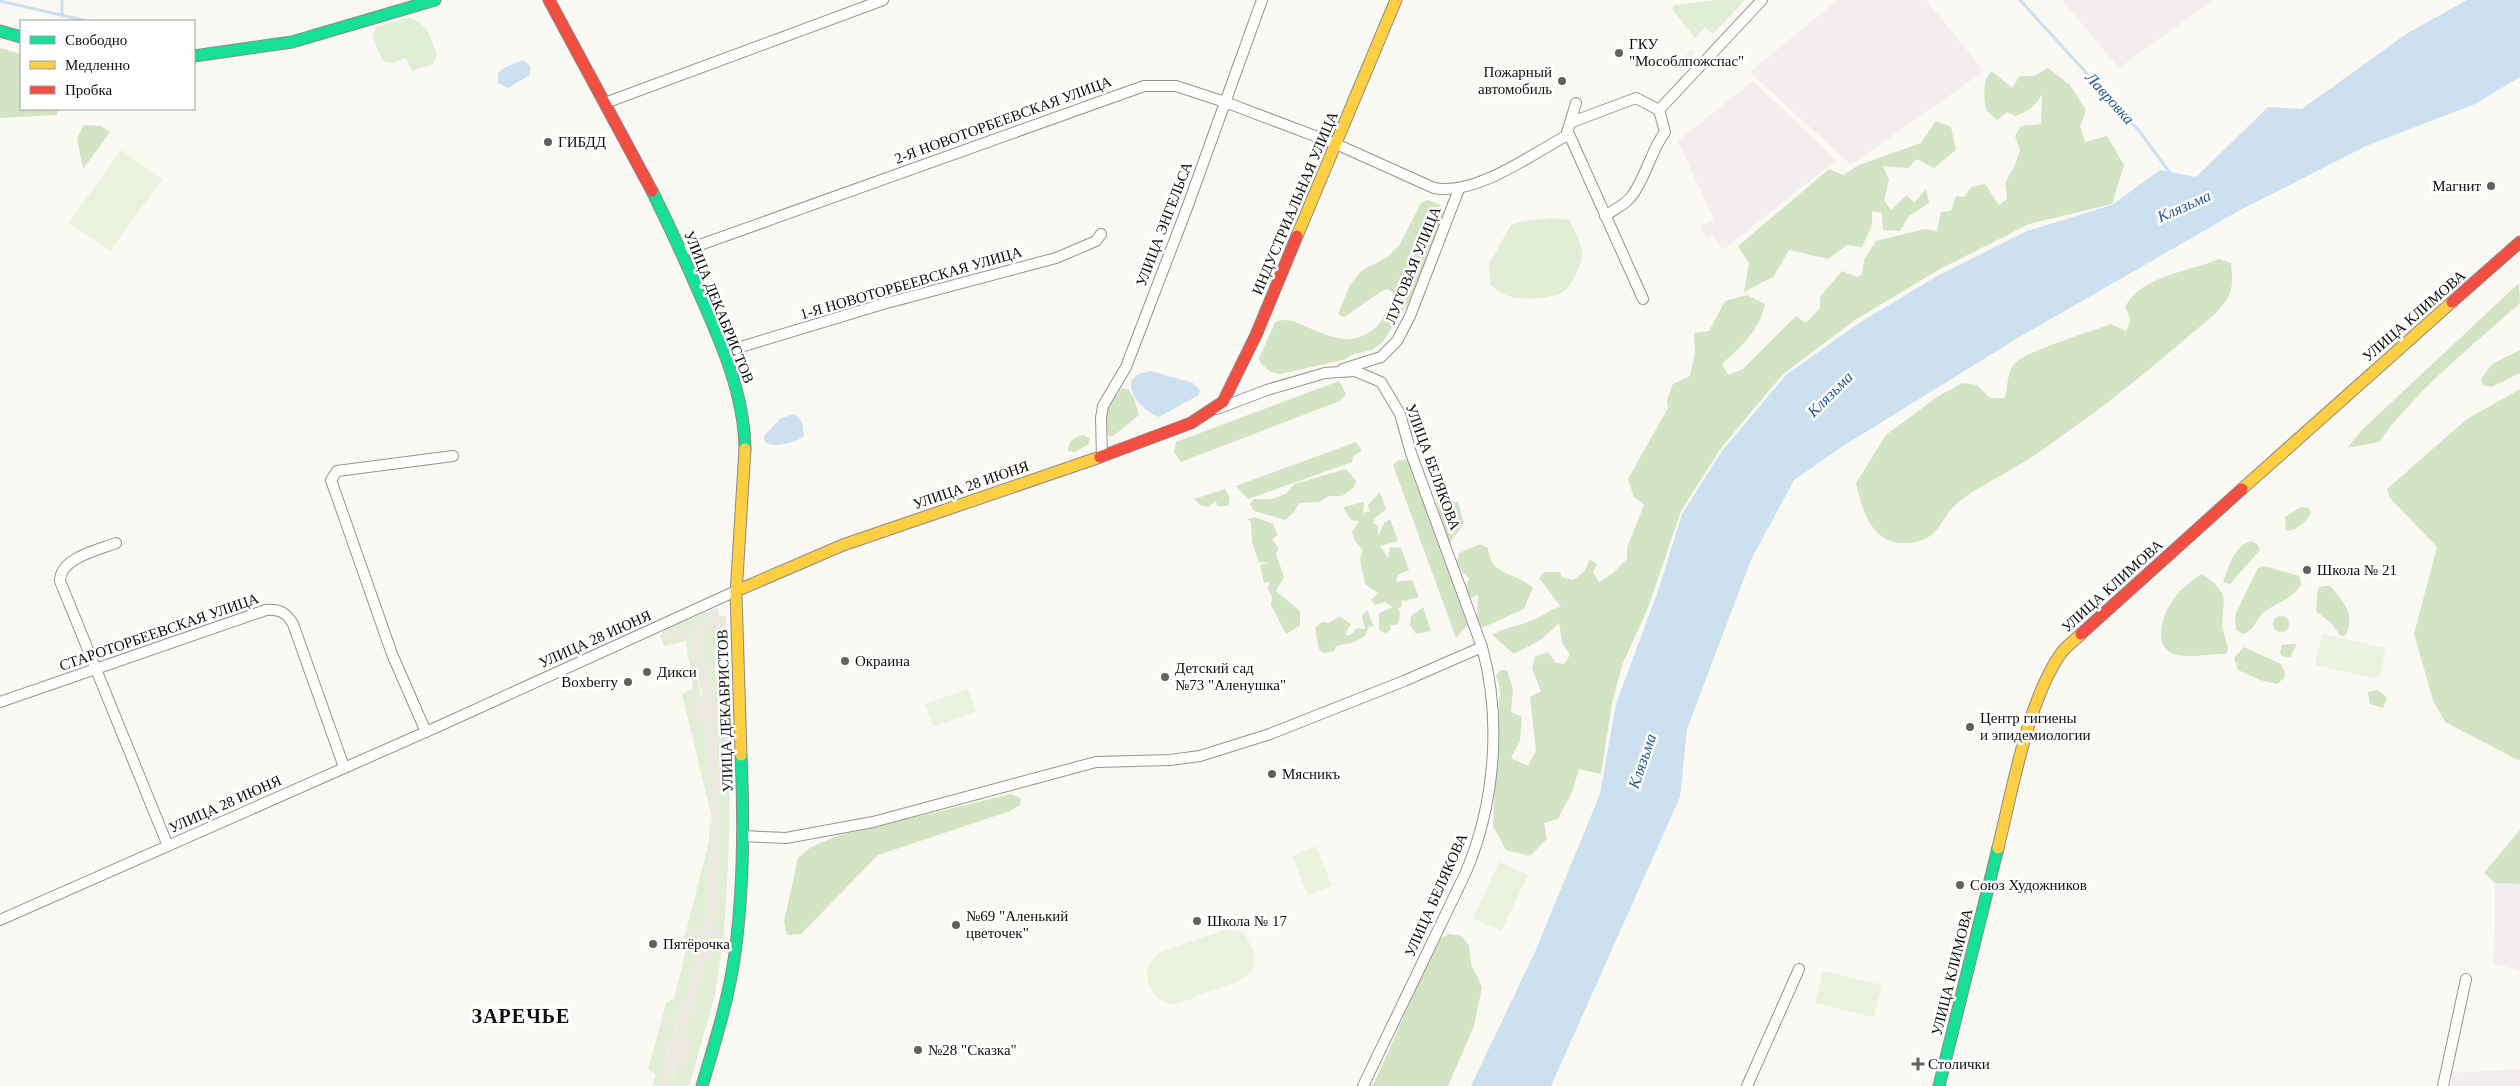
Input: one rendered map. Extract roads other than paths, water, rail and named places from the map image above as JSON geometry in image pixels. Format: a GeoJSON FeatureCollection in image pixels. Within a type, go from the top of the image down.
{"type":"FeatureCollection","features":[{"type":"Feature","properties":{"kind":"main road"},"geometry":{"type":"LineString","coordinates":[[195,56],[292,42],[435,0]]}},
{"type":"Feature","properties":{"kind":"main road","name":"УЛИЦА ДЕКАБРИСТОВ"},"geometry":{"type":"LineString","coordinates":[[549,0],[683,251],[724,352],[739,398],[744,433],[736,592],[742,836],[740,907],[732,974],[702,1086]]}},
{"type":"Feature","properties":{"kind":"main road","name":"ИНДУСТРИАЛЬНАЯ УЛИЦА"},"geometry":{"type":"LineString","coordinates":[[1212,411],[1223,402],[1241,369],[1396,0]]}},
{"type":"Feature","properties":{"kind":"main road"},"geometry":{"type":"LineString","coordinates":[[0,31],[20,37]]}},
{"type":"Feature","properties":{"kind":"main road","name":"УЛИЦА КЛИМОВА"},"geometry":{"type":"LineString","coordinates":[[1939,1086],[2034,707],[2045,682],[2062,652],[2118,599],[2520,242]]}},
{"type":"Feature","properties":{"kind":"main road","name":"УЛИЦА 28 ИЮНЯ"},"geometry":{"type":"LineString","coordinates":[[736,592],[843,545],[1102,456],[1190,423],[1212,411]]}},
{"type":"Feature","properties":{"kind":"street"},"geometry":{"type":"LineString","coordinates":[[605,103],[883,0]]}},
{"type":"Feature","properties":{"kind":"street","name":"УЛИЦА ЭНГЕЛЬСА"},"geometry":{"type":"LineString","coordinates":[[1102,456],[1101,418],[1103,406],[1126,367],[1262,0]]}},
{"type":"Feature","properties":{"kind":"street"},"geometry":{"type":"LineString","coordinates":[[1606,216],[1629,199],[1639,185],[1656,144],[1665,132],[1659,110],[1762,0]]}},
{"type":"Feature","properties":{"kind":"street","name":"2-Я НОВОТОРБЕЕВСКАЯ УЛИЦА"},"geometry":{"type":"LineString","coordinates":[[683,251],[1144,86],[1176,86],[1225,102],[1336,144]]}},
{"type":"Feature","properties":{"kind":"street","name":"ЛУГОВАЯ УЛИЦА"},"geometry":{"type":"LineString","coordinates":[[1336,144],[1434,188],[1448,191],[1459,189],[1498,173],[1566,136],[1570,127],[1636,98],[1659,110]]}},
{"type":"Feature","properties":{"kind":"street"},"geometry":{"type":"LineString","coordinates":[[1576,103],[1570,127],[1606,216],[1643,299]]}},
{"type":"Feature","properties":{"kind":"street","name":"ЛУГОВАЯ УЛИЦА"},"geometry":{"type":"LineString","coordinates":[[1335,371],[1380,357],[1397,341],[1413,307],[1459,189]]}},
{"type":"Feature","properties":{"kind":"street","name":"1-Я НОВОТОРБЕЕВСКАЯ УЛИЦА"},"geometry":{"type":"LineString","coordinates":[[724,352],[883,304],[1056,258],[1096,241],[1101,234]]}},
{"type":"Feature","properties":{"kind":"street","name":"УЛИЦА БЕЛЯКОВА"},"geometry":{"type":"LineString","coordinates":[[1212,411],[1267,390],[1335,371],[1355,372],[1381,382],[1400,414],[1411,453],[1482,647],[1490,674],[1492,707],[1491,767],[1481,829],[1466,872],[1363,1086]]}},
{"type":"Feature","properties":{"kind":"street"},"geometry":{"type":"LineString","coordinates":[[426,732],[392,654],[346,529],[331,480],[336,471],[453,456]]}},
{"type":"Feature","properties":{"kind":"street"},"geometry":{"type":"LineString","coordinates":[[116,543],[66,566],[60,574],[60,581],[168,846]]}},
{"type":"Feature","properties":{"kind":"street","name":"УЛИЦА 28 ИЮНЯ"},"geometry":{"type":"LineString","coordinates":[[0,920],[426,732],[736,592]]}},
{"type":"Feature","properties":{"kind":"street","name":"СТАРОТОРБЕЕВСКАЯ УЛИЦА"},"geometry":{"type":"LineString","coordinates":[[0,702],[266,610],[275,609],[284,612],[293,624],[344,767]]}},
{"type":"Feature","properties":{"kind":"street"},"geometry":{"type":"LineString","coordinates":[[742,836],[786,838],[866,823],[1081,766],[1108,761],[1185,759],[1228,748],[1270,734],[1404,681],[1482,647]]}},
{"type":"Feature","properties":{"kind":"street"},"geometry":{"type":"LineString","coordinates":[[1747,1086],[1798,969]]}},
{"type":"Feature","properties":{"kind":"street"},"geometry":{"type":"LineString","coordinates":[[2443,1086],[2466,979]]}},
{"type":"Feature","properties":{"kind":"water","name":"Клязьма"},"geometry":{"type":"Polygon","coordinates":[[[2467,0],[2520,0],[2520,77],[2475,104],[2366,146],[2242,209],[2021,336],[1843,446],[1794,480],[1751,560],[1687,729],[1680,797],[1551,1086],[1471,1086],[1535,952],[1600,794],[1616,704],[1659,588],[1682,514],[1722,451],[1786,375],[1856,325],[1937,276],[2027,231],[2112,205],[2160,170],[2196,177],[2268,107],[2302,109],[2406,34],[2467,0]]]}},
{"type":"Feature","properties":{"kind":"water"},"geometry":{"type":"Polygon","coordinates":[[[523,60],[530,66],[530,75],[508,88],[498,83],[498,73],[504,68],[523,60]]]}},
{"type":"Feature","properties":{"kind":"water"},"geometry":{"type":"Polygon","coordinates":[[[1151,371],[1193,383],[1200,390],[1199,395],[1159,417],[1153,414],[1139,403],[1131,387],[1131,381],[1138,374],[1151,371]]]}},
{"type":"Feature","properties":{"kind":"water"},"geometry":{"type":"Polygon","coordinates":[[[795,414],[802,422],[804,436],[779,445],[765,442],[764,436],[781,418],[795,414]]]}},
{"type":"Feature","properties":{"kind":"waterway"},"geometry":{"type":"LineString","coordinates":[[62,0],[62,16]]}},
{"type":"Feature","properties":{"kind":"waterway","name":"Лавровка"},"geometry":{"type":"LineString","coordinates":[[2020,0],[2140,132],[2170,173]]}},
{"type":"Feature","properties":{"kind":"waterway"},"geometry":{"type":"LineString","coordinates":[[0,1],[83,20]]}},
{"type":"Feature","properties":{"kind":"place","name":"ГКУ \"Мособлпожспас\""},"geometry":{"type":"Point","coordinates":[1619,53]}},
{"type":"Feature","properties":{"kind":"place","name":"Пожарный автомобиль"},"geometry":{"type":"Point","coordinates":[1562,81]}},
{"type":"Feature","properties":{"kind":"place","name":"ГИБДД"},"geometry":{"type":"Point","coordinates":[548,142]}},
{"type":"Feature","properties":{"kind":"place","name":"Магнит"},"geometry":{"type":"Point","coordinates":[2491,186]}},
{"type":"Feature","properties":{"kind":"place","name":"Школа № 21"},"geometry":{"type":"Point","coordinates":[2307,570]}},
{"type":"Feature","properties":{"kind":"place","name":"Окраина"},"geometry":{"type":"Point","coordinates":[845,661]}},
{"type":"Feature","properties":{"kind":"place","name":"Дикси"},"geometry":{"type":"Point","coordinates":[647,672]}},
{"type":"Feature","properties":{"kind":"place","name":"Детский сад №73 \"Аленушка\""},"geometry":{"type":"Point","coordinates":[1165,677]}},
{"type":"Feature","properties":{"kind":"place","name":"Boxberry"},"geometry":{"type":"Point","coordinates":[628,682]}},
{"type":"Feature","properties":{"kind":"place","name":"Центр гигиены и эпидемиологии"},"geometry":{"type":"Point","coordinates":[1970,727]}},
{"type":"Feature","properties":{"kind":"place","name":"Мясникъ"},"geometry":{"type":"Point","coordinates":[1272,774]}},
{"type":"Feature","properties":{"kind":"place","name":"Союз Художников"},"geometry":{"type":"Point","coordinates":[1960,885]}},
{"type":"Feature","properties":{"kind":"place","name":"Школа № 17"},"geometry":{"type":"Point","coordinates":[1197,921]}},
{"type":"Feature","properties":{"kind":"place","name":"№69 \"Аленький цветочек\""},"geometry":{"type":"Point","coordinates":[956,925]}},
{"type":"Feature","properties":{"kind":"place","name":"Пятёрочка"},"geometry":{"type":"Point","coordinates":[653,944]}},
{"type":"Feature","properties":{"kind":"place","name":"№28 \"Сказка\""},"geometry":{"type":"Point","coordinates":[918,1050]}},
{"type":"Feature","properties":{"kind":"place","name":"Столички"},"geometry":{"type":"Point","coordinates":[1918,1064]}},
{"type":"Feature","properties":{"kind":"district","name":"ЗАРЕЧЬЕ"},"geometry":{"type":"Point","coordinates":[521,1016]}}]}
